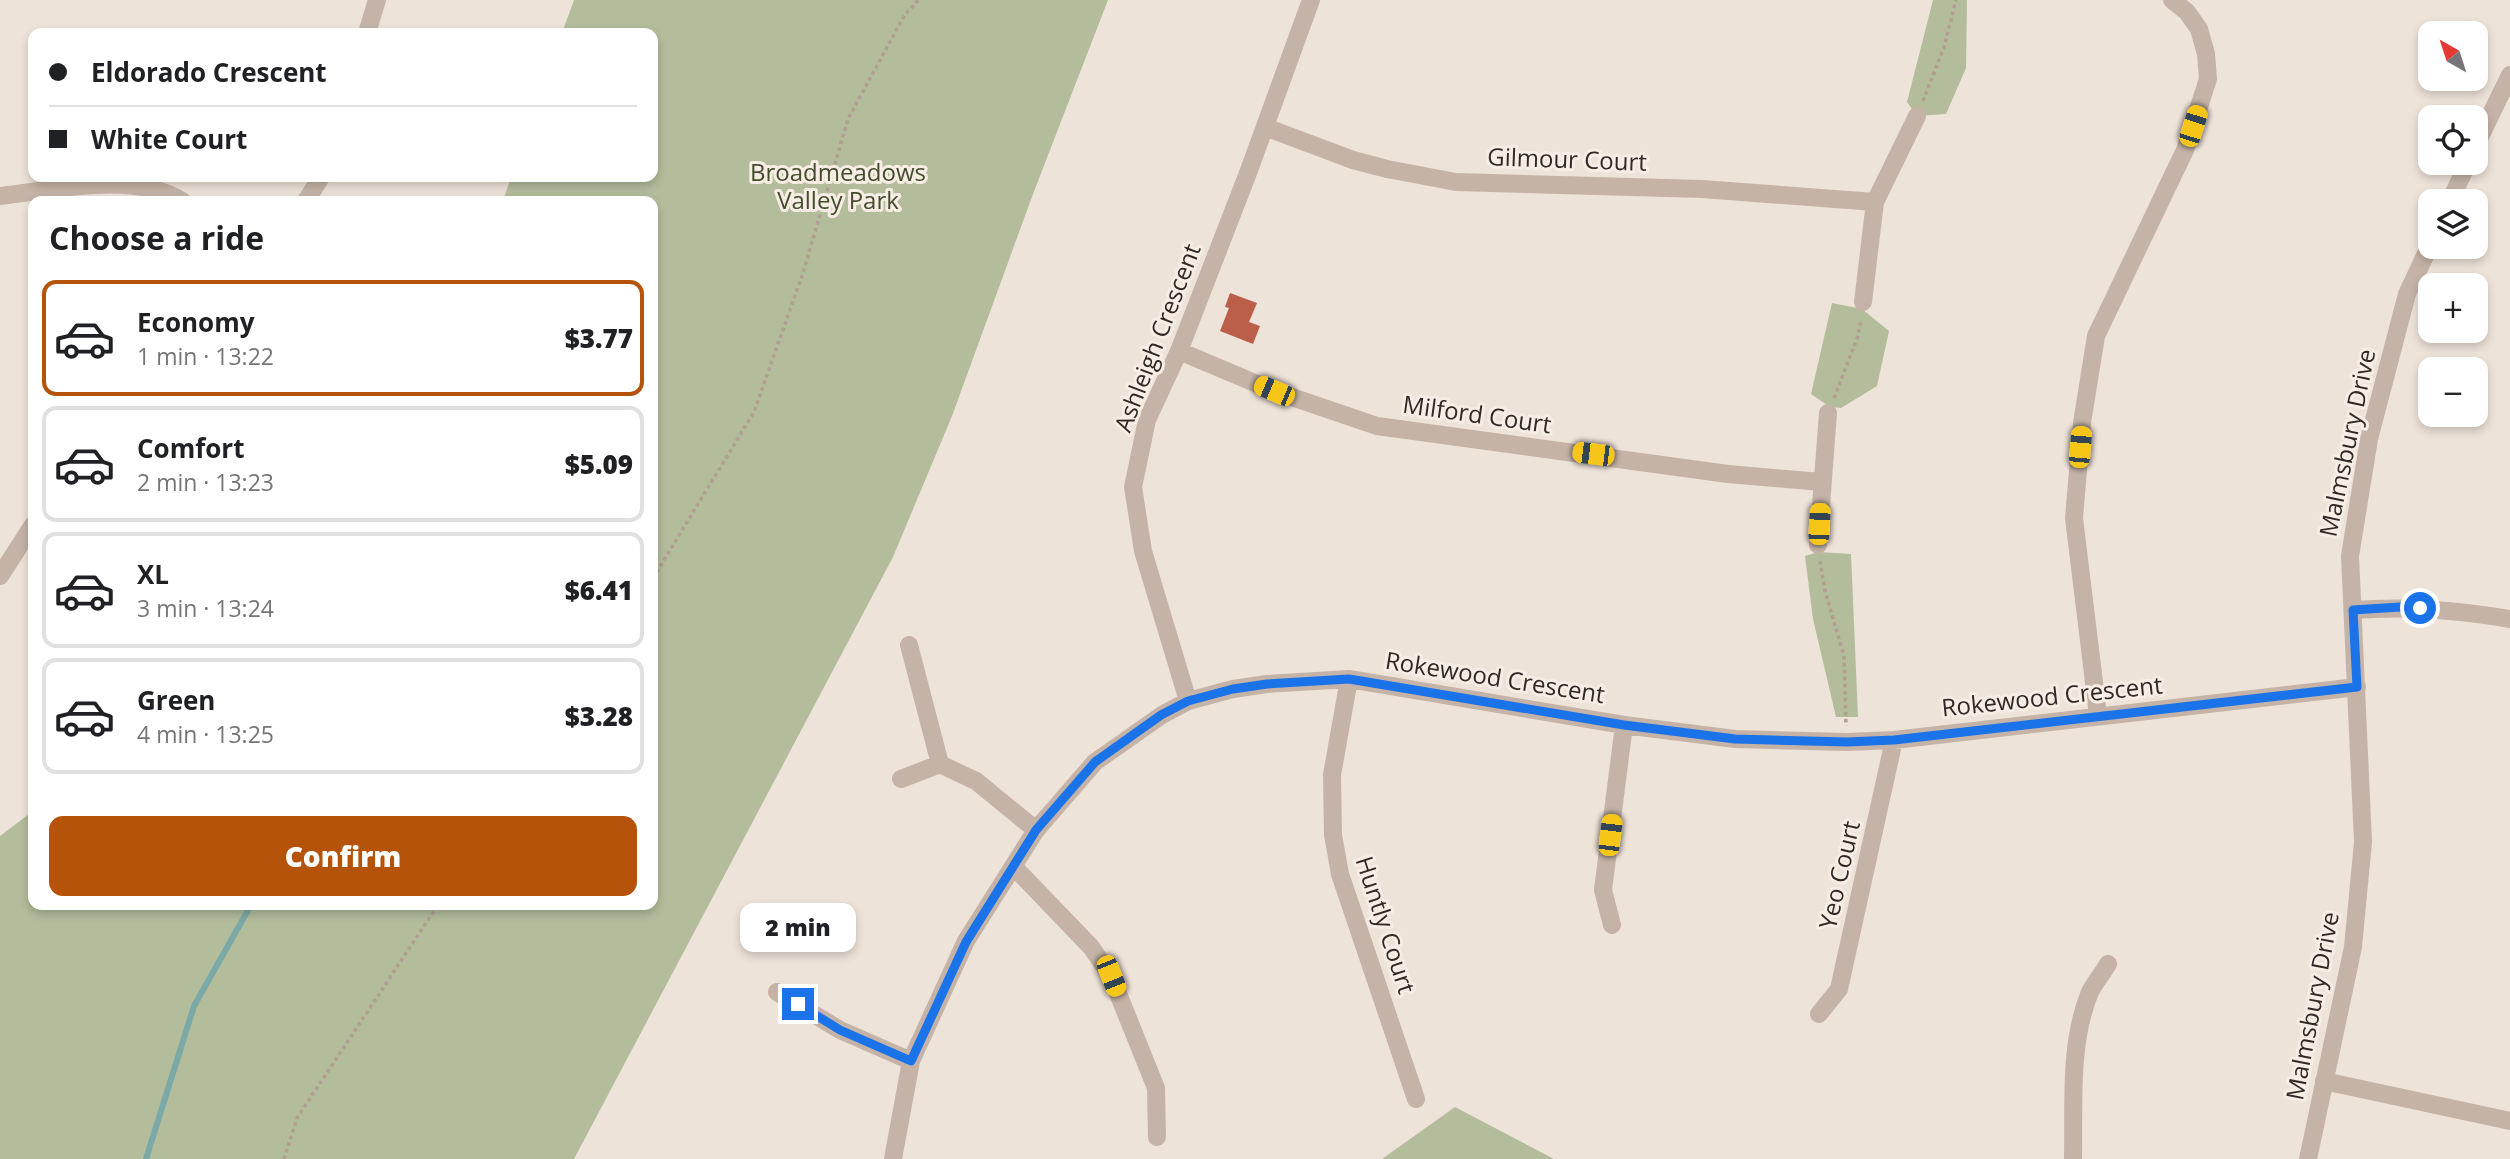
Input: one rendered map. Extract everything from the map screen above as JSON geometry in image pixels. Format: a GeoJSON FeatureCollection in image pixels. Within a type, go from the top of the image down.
{"type":"FeatureCollection","features":[{"type":"Feature","properties":{"kind":"street"},"geometry":{"type":"LineString","coordinates":[[369,28],[377,0]]}},
{"type":"Feature","properties":{"kind":"street","name":"Ashleigh Crescent"},"geometry":{"type":"LineString","coordinates":[[1188,701],[1143,551],[1133,487],[1147,420],[1179,351],[1311,0]]}},
{"type":"Feature","properties":{"kind":"street"},"geometry":{"type":"LineString","coordinates":[[2098,715],[2074,518],[2082,423],[2096,336],[2185,150],[2208,79],[2206,54],[2199,29],[2187,12],[2172,0]]}},
{"type":"Feature","properties":{"kind":"street"},"geometry":{"type":"LineString","coordinates":[[2488,120],[2510,75]]}},
{"type":"Feature","properties":{"kind":"street"},"geometry":{"type":"LineString","coordinates":[[1863,302],[1875,202],[1917,116]]}},
{"type":"Feature","properties":{"kind":"street","name":"Gilmour Court"},"geometry":{"type":"LineString","coordinates":[[1265,127],[1364,163],[1456,182],[1702,189],[1875,202]]}},
{"type":"Feature","properties":{"kind":"street"},"geometry":{"type":"LineString","coordinates":[[0,196],[113,184],[144,188],[167,196]]}},
{"type":"Feature","properties":{"kind":"street","name":"Malmsbury Drive"},"geometry":{"type":"LineString","coordinates":[[2308,1159],[2353,947],[2363,842],[2350,556],[2369,439],[2407,294],[2423,259]]}},
{"type":"Feature","properties":{"kind":"street","name":"Milford Court"},"geometry":{"type":"LineString","coordinates":[[1179,351],[1274,391],[1377,426],[1728,474],[1821,482]]}},
{"type":"Feature","properties":{"kind":"street"},"geometry":{"type":"LineString","coordinates":[[1818,545],[1828,413]]}},
{"type":"Feature","properties":{"kind":"street"},"geometry":{"type":"LineString","coordinates":[[0,576],[28,533]]}},
{"type":"Feature","properties":{"kind":"street"},"geometry":{"type":"LineString","coordinates":[[2353,610],[2400,607],[2459,610],[2510,619]]}},
{"type":"Feature","properties":{"kind":"street"},"geometry":{"type":"LineString","coordinates":[[909,645],[940,764]]}},
{"type":"Feature","properties":{"kind":"street","name":"Rokewood Crescent"},"geometry":{"type":"LineString","coordinates":[[893,1159],[911,1061],[966,942],[1036,830],[1095,762],[1161,715],[1188,701],[1233,689],[1267,684],[1349,679],[1624,725],[1735,739],[1847,742],[1894,740],[2357,687]]}},
{"type":"Feature","properties":{"kind":"street","name":"Huntly Court"},"geometry":{"type":"LineString","coordinates":[[1349,679],[1332,775],[1333,835],[1340,874],[1416,1099]]}},
{"type":"Feature","properties":{"kind":"street"},"geometry":{"type":"LineString","coordinates":[[1612,925],[1603,890],[1624,725]]}},
{"type":"Feature","properties":{"kind":"street","name":"Yeo Court"},"geometry":{"type":"LineString","coordinates":[[1819,1014],[1839,989],[1894,740]]}},
{"type":"Feature","properties":{"kind":"street"},"geometry":{"type":"LineString","coordinates":[[901,779],[940,764],[976,781],[1036,830]]}},
{"type":"Feature","properties":{"kind":"street"},"geometry":{"type":"LineString","coordinates":[[1014,867],[1091,947],[1111,976],[1156,1088],[1157,1137]]}},
{"type":"Feature","properties":{"kind":"street"},"geometry":{"type":"LineString","coordinates":[[2073,1159],[2074,1073],[2080,1029],[2091,991],[2108,964]]}},
{"type":"Feature","properties":{"kind":"street"},"geometry":{"type":"LineString","coordinates":[[777,992],[840,1030],[911,1061]]}},
{"type":"Feature","properties":{"kind":"street"},"geometry":{"type":"LineString","coordinates":[[2324,1081],[2510,1121]]}},
{"type":"Feature","properties":{"kind":"path"},"geometry":{"type":"LineString","coordinates":[[658,570],[754,412],[803,273],[848,119],[904,16],[918,0]]}},
{"type":"Feature","properties":{"kind":"path"},"geometry":{"type":"LineString","coordinates":[[1917,116],[1944,47],[1956,0]]}},
{"type":"Feature","properties":{"kind":"path"},"geometry":{"type":"LineString","coordinates":[[1828,413],[1858,336],[1863,302]]}},
{"type":"Feature","properties":{"kind":"path"},"geometry":{"type":"LineString","coordinates":[[1818,545],[1825,591],[1844,656],[1847,742]]}},
{"type":"Feature","properties":{"kind":"path"},"geometry":{"type":"LineString","coordinates":[[284,1159],[297,1118],[435,910]]}},
{"type":"Feature","properties":{"kind":"green space","name":"Broadmeadows Valley Park"},"geometry":{"type":"Polygon","coordinates":[[[574,0],[1108,0],[1033,194],[952,416],[893,557],[574,1159],[0,1159],[0,836],[28,815],[28,910],[658,910],[658,196],[505,196],[509,182],[658,182],[658,28],[564,28],[574,0]]]}},
{"type":"Feature","properties":{"kind":"green space"},"geometry":{"type":"Polygon","coordinates":[[[1933,0],[1967,0],[1966,68],[1946,114],[1917,116],[1907,102],[1933,0]]]}},
{"type":"Feature","properties":{"kind":"green space"},"geometry":{"type":"Polygon","coordinates":[[[1832,303],[1862,309],[1889,331],[1877,386],[1841,408],[1830,407],[1811,394],[1832,303]]]}},
{"type":"Feature","properties":{"kind":"green space"},"geometry":{"type":"Polygon","coordinates":[[[1819,552],[1851,554],[1858,717],[1836,717],[1813,619],[1805,556],[1819,552]]]}},
{"type":"Feature","properties":{"kind":"green space"},"geometry":{"type":"Polygon","coordinates":[[[1455,1107],[1554,1159],[1382,1159],[1455,1107]]]}},
{"type":"Feature","properties":{"kind":"building"},"geometry":{"type":"Polygon","coordinates":[[[1230,293],[1257,303],[1249,322],[1260,326],[1253,344],[1220,331],[1229,308],[1225,307],[1230,293]]]}},
{"type":"Feature","properties":{"kind":"waterway"},"geometry":{"type":"LineString","coordinates":[[146,1159],[194,1006],[248,910]]}},
{"type":"Feature","properties":{"kind":"route"},"geometry":{"type":"LineString","coordinates":[[798,1004],[840,1030],[911,1061],[966,942],[1036,830],[1095,762],[1161,715],[1188,701],[1233,689],[1349,679],[1624,725],[1735,739],[1847,742],[1894,740],[2357,687],[2353,610],[2420,608]]}}]}
